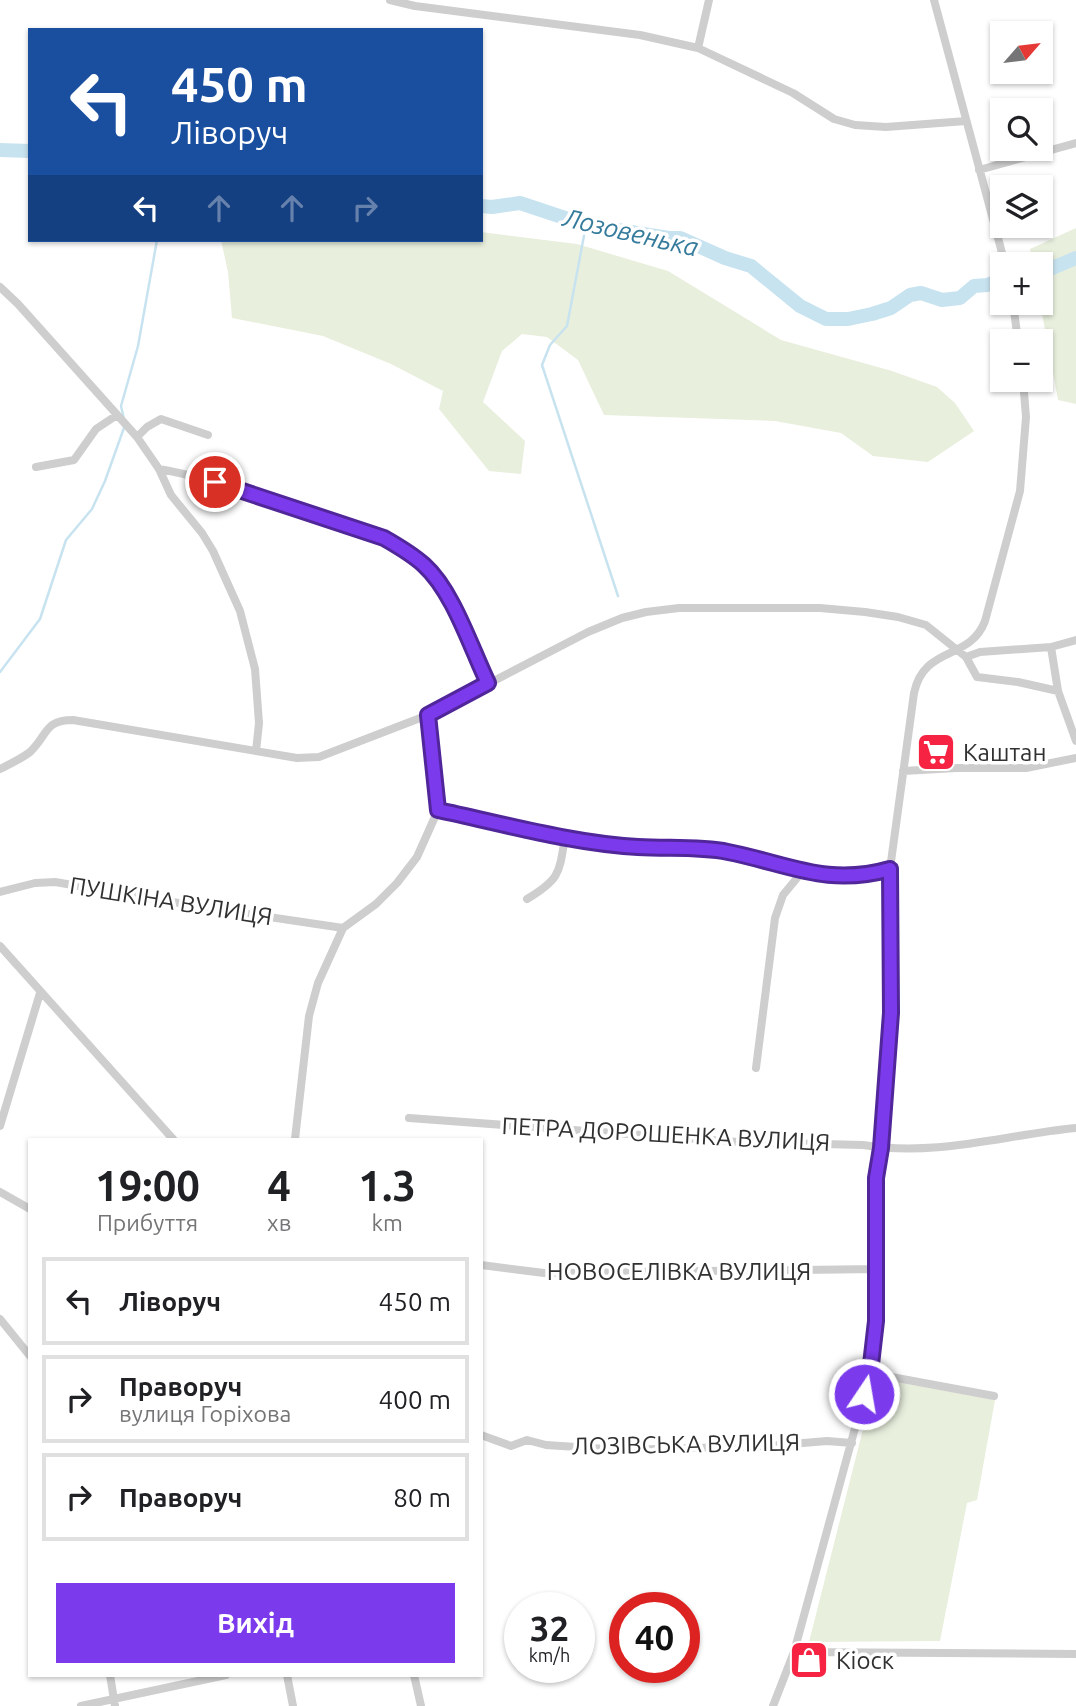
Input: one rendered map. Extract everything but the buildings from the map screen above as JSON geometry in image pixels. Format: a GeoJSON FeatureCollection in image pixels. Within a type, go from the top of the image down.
{"type":"FeatureCollection","features":[{"type":"Feature","properties":{"kind":"street"},"geometry":{"type":"LineString","coordinates":[[390,0],[415,6],[640,35],[698,48],[793,93],[834,119],[855,125],[886,127],[966,121]]}},
{"type":"Feature","properties":{"kind":"street"},"geometry":{"type":"LineString","coordinates":[[698,48],[709,0]]}},
{"type":"Feature","properties":{"kind":"street"},"geometry":{"type":"LineString","coordinates":[[934,0],[1002,252]]}},
{"type":"Feature","properties":{"kind":"street"},"geometry":{"type":"LineString","coordinates":[[979,170],[1076,142]]}},
{"type":"Feature","properties":{"kind":"street"},"geometry":{"type":"LineString","coordinates":[[0,287],[25,311],[137,437],[159,469],[171,495],[213,551],[240,611],[256,669],[260,723],[256,751]]}},
{"type":"Feature","properties":{"kind":"street"},"geometry":{"type":"LineString","coordinates":[[773,1706],[794,1652],[870,1373],[876,1321],[876,1178],[881,1148],[891,1013],[890,869],[917,681],[932,663],[968,645],[981,630],[1020,491],[1026,418],[1024,392]]}},
{"type":"Feature","properties":{"kind":"street"},"geometry":{"type":"LineString","coordinates":[[36,467],[74,460],[96,429],[117,415]]}},
{"type":"Feature","properties":{"kind":"street"},"geometry":{"type":"LineString","coordinates":[[137,437],[147,426],[161,419],[208,435]]}},
{"type":"Feature","properties":{"kind":"street"},"geometry":{"type":"LineString","coordinates":[[159,469],[215,482],[319,518],[369,532],[408,552],[438,580],[488,683]]}},
{"type":"Feature","properties":{"kind":"street"},"geometry":{"type":"LineString","coordinates":[[0,769],[28,753],[52,723],[59,720],[297,758],[319,757],[428,715],[587,632],[622,618],[679,608],[820,608],[898,617],[926,625],[966,657],[977,677],[1058,691]]}},
{"type":"Feature","properties":{"kind":"street"},"geometry":{"type":"LineString","coordinates":[[966,657],[980,652],[1051,647],[1076,640]]}},
{"type":"Feature","properties":{"kind":"street"},"geometry":{"type":"LineString","coordinates":[[1051,647],[1058,691],[1076,741]]}},
{"type":"Feature","properties":{"kind":"street"},"geometry":{"type":"LineString","coordinates":[[295,1138],[309,1016],[318,983],[344,928],[376,904],[397,883],[417,857],[438,810],[428,715]]}},
{"type":"Feature","properties":{"kind":"street"},"geometry":{"type":"LineString","coordinates":[[903,771],[1026,768],[1076,758]]}},
{"type":"Feature","properties":{"kind":"street"},"geometry":{"type":"LineString","coordinates":[[438,810],[565,837],[637,847],[698,848],[728,852],[802,872],[838,877],[867,875],[890,869]]}},
{"type":"Feature","properties":{"kind":"street"},"geometry":{"type":"LineString","coordinates":[[527,899],[553,881],[559,871],[565,837]]}},
{"type":"Feature","properties":{"kind":"street"},"geometry":{"type":"LineString","coordinates":[[757,1068],[775,918],[783,895],[802,872]]}},
{"type":"Feature","properties":{"kind":"street","name":"ПУШКІНА ВУЛИЦЯ"},"geometry":{"type":"LineString","coordinates":[[0,892],[35,883],[55,882],[344,928]]}},
{"type":"Feature","properties":{"kind":"street"},"geometry":{"type":"LineString","coordinates":[[0,946],[172,1138]]}},
{"type":"Feature","properties":{"kind":"street"},"geometry":{"type":"LineString","coordinates":[[0,1126],[40,993]]}},
{"type":"Feature","properties":{"kind":"street","name":"ПЕТРА ДОРОШЕНКА ВУЛИЦЯ"},"geometry":{"type":"LineString","coordinates":[[409,1118],[738,1142],[863,1145],[881,1148],[948,1147],[1076,1128]]}},
{"type":"Feature","properties":{"kind":"street"},"geometry":{"type":"LineString","coordinates":[[0,1192],[28,1208]]}},
{"type":"Feature","properties":{"kind":"street","name":"НОВОСЕЛІВКА ВУЛИЦЯ"},"geometry":{"type":"LineString","coordinates":[[483,1265],[544,1273],[877,1269]]}},
{"type":"Feature","properties":{"kind":"street"},"geometry":{"type":"LineString","coordinates":[[0,1319],[28,1354]]}},
{"type":"Feature","properties":{"kind":"street"},"geometry":{"type":"LineString","coordinates":[[870,1373],[995,1396]]}},
{"type":"Feature","properties":{"kind":"street","name":"ЛОЗІВСЬКА ВУЛИЦЯ"},"geometry":{"type":"LineString","coordinates":[[483,1436],[511,1446],[527,1440],[546,1445],[622,1450],[767,1446],[827,1441],[852,1443]]}},
{"type":"Feature","properties":{"kind":"street"},"geometry":{"type":"LineString","coordinates":[[794,1652],[1076,1654]]}},
{"type":"Feature","properties":{"kind":"street"},"geometry":{"type":"LineString","coordinates":[[110,1677],[115,1702]]}},
{"type":"Feature","properties":{"kind":"street"},"geometry":{"type":"LineString","coordinates":[[80,1706],[115,1702],[218,1677]]}},
{"type":"Feature","properties":{"kind":"street"},"geometry":{"type":"LineString","coordinates":[[287,1677],[293,1706]]}},
{"type":"Feature","properties":{"kind":"street"},"geometry":{"type":"LineString","coordinates":[[414,1677],[421,1706]]}},
{"type":"Feature","properties":{"kind":"green space"},"geometry":{"type":"Polygon","coordinates":[[[1076,228],[1076,404],[1058,400],[1053,373],[1053,329],[1045,329],[1042,315],[1053,315],[1053,252],[1031,252],[1030,249],[1076,228]]]}},
{"type":"Feature","properties":{"kind":"green space"},"geometry":{"type":"Polygon","coordinates":[[[483,232],[577,244],[668,271],[781,340],[892,371],[937,387],[955,403],[974,431],[928,462],[873,456],[841,433],[775,421],[604,415],[578,360],[547,337],[522,334],[502,351],[483,402],[525,441],[521,474],[489,471],[439,409],[443,391],[391,364],[323,336],[232,318],[228,272],[221,242],[483,242],[483,232]]]}},
{"type":"Feature","properties":{"kind":"green space"},"geometry":{"type":"Polygon","coordinates":[[[876,1378],[995,1400],[977,1500],[967,1503],[940,1641],[809,1642],[876,1378]]]}},
{"type":"Feature","properties":{"kind":"waterway","name":"Лозовенька"},"geometry":{"type":"LineString","coordinates":[[0,150],[28,151]]}},
{"type":"Feature","properties":{"kind":"waterway","name":"Лозовенька"},"geometry":{"type":"LineString","coordinates":[[483,206],[520,203],[586,225],[680,238],[751,266],[800,306],[826,319],[848,319],[872,314],[891,308],[910,295],[921,293],[942,300],[960,298],[974,286],[990,284]]}},
{"type":"Feature","properties":{"kind":"waterway"},"geometry":{"type":"LineString","coordinates":[[586,225],[567,326],[550,345],[542,365],[618,596]]}},
{"type":"Feature","properties":{"kind":"waterway"},"geometry":{"type":"LineString","coordinates":[[124,419],[121,406],[138,346],[157,242]]}},
{"type":"Feature","properties":{"kind":"waterway","name":"Лозовенька"},"geometry":{"type":"LineString","coordinates":[[1053,268],[1076,258]]}},
{"type":"Feature","properties":{"kind":"waterway"},"geometry":{"type":"LineString","coordinates":[[0,672],[40,619],[66,540],[92,509],[125,425]]}},
{"type":"Feature","properties":{"kind":"place","name":"Каштан"},"geometry":{"type":"Point","coordinates":[936,752]}},
{"type":"Feature","properties":{"kind":"place","name":"Кіоск"},"geometry":{"type":"Point","coordinates":[809,1660]}},
{"type":"Feature","properties":{"kind":"route"},"geometry":{"type":"LineString","coordinates":[[215,482],[384,538],[408,552],[438,580],[488,683],[428,715],[438,810],[565,837],[637,847],[698,848],[728,852],[802,872],[838,877],[867,875],[890,869],[891,1013],[881,1148],[876,1178],[876,1321],[870,1373],[864,1394]]}}]}
